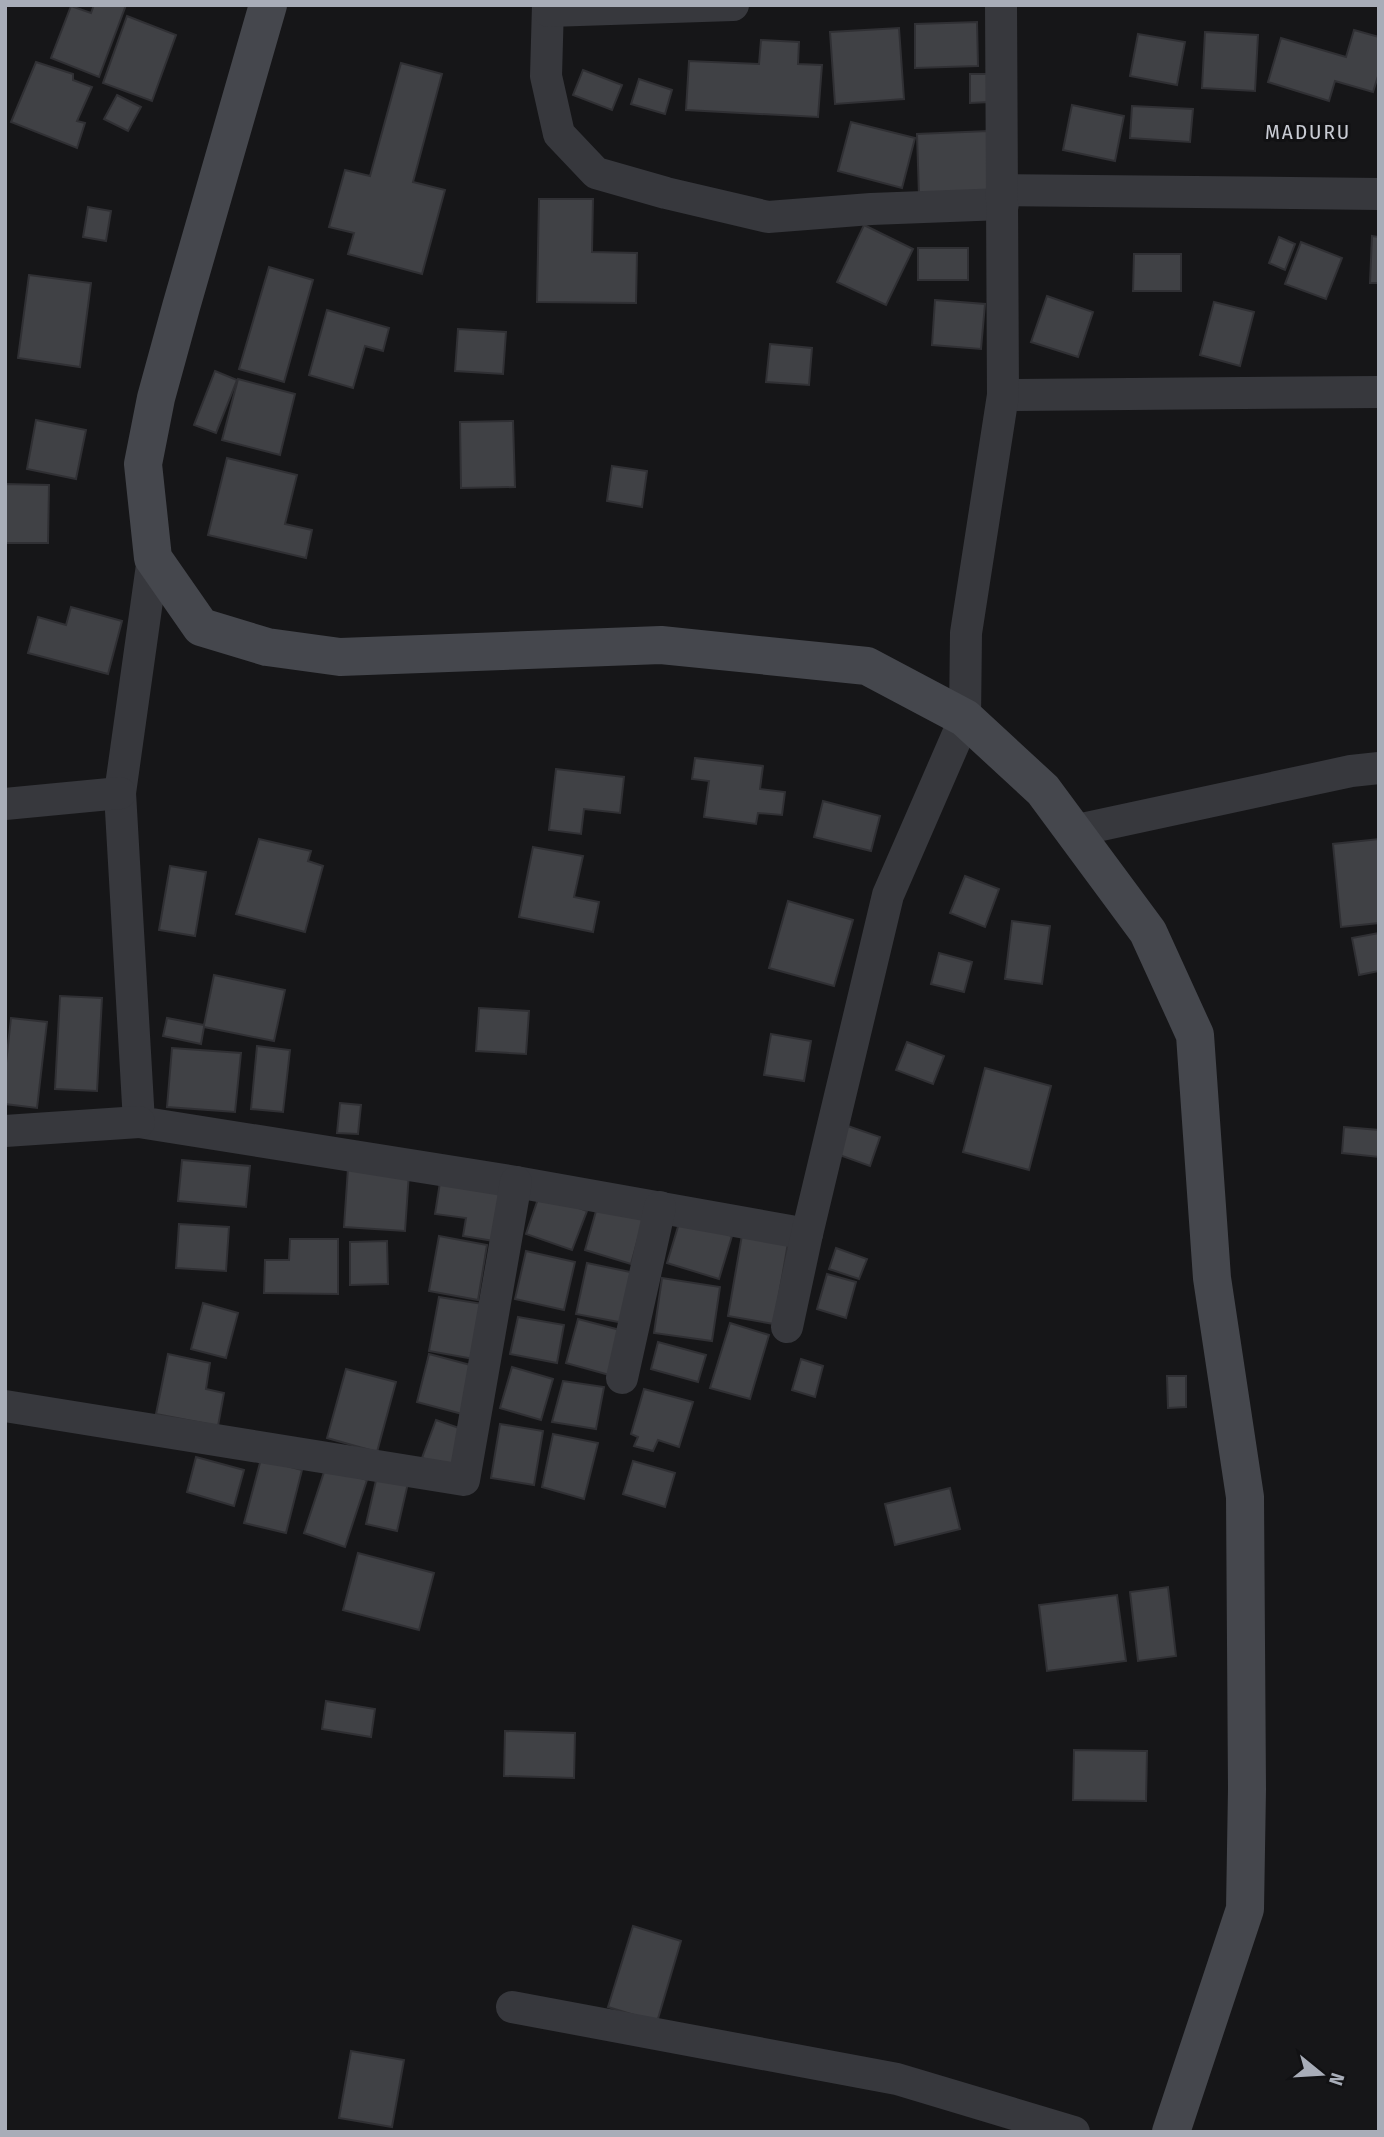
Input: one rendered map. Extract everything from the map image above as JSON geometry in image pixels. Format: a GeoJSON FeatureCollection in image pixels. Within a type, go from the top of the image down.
{"type":"FeatureCollection","features":[{"type":"Feature","properties":{"kind":"main road"},"geometry":{"type":"LineString","coordinates":[[268,5],[156,398],[144,464],[153,558],[201,627],[267,647],[340,657],[661,645],[867,666],[965,718],[1043,790],[1148,932],[1195,1035],[1212,1278],[1245,1497],[1245,1909],[1171,2132]]}},
{"type":"Feature","properties":{"kind":"street"},"geometry":{"type":"LineString","coordinates":[[733,5],[549,8],[546,76],[559,134],[596,173],[768,217],[1003,197],[1379,194]]}},
{"type":"Feature","properties":{"kind":"street"},"geometry":{"type":"LineString","coordinates":[[787,1327],[888,895],[965,718],[966,633],[1003,395],[1001,5]]}},
{"type":"Feature","properties":{"kind":"street"},"geometry":{"type":"LineString","coordinates":[[1003,395],[1379,392]]}},
{"type":"Feature","properties":{"kind":"street"},"geometry":{"type":"LineString","coordinates":[[139,1122],[120,793],[153,558]]}},
{"type":"Feature","properties":{"kind":"street"},"geometry":{"type":"LineString","coordinates":[[1073,831],[1350,771],[1379,768]]}},
{"type":"Feature","properties":{"kind":"street"},"geometry":{"type":"LineString","coordinates":[[5,804],[120,793]]}},
{"type":"Feature","properties":{"kind":"street"},"geometry":{"type":"LineString","coordinates":[[5,1131],[139,1122],[516,1182],[807,1234]]}},
{"type":"Feature","properties":{"kind":"street"},"geometry":{"type":"LineString","coordinates":[[5,1406],[464,1480],[516,1182]]}},
{"type":"Feature","properties":{"kind":"street"},"geometry":{"type":"LineString","coordinates":[[622,1378],[660,1207]]}},
{"type":"Feature","properties":{"kind":"street"},"geometry":{"type":"LineString","coordinates":[[512,2007],[897,2079],[1074,2132]]}},
{"type":"Feature","properties":{"kind":"building"},"geometry":{"type":"Polygon","coordinates":[[[94,5],[126,5],[99,77],[51,58],[71,6],[91,13],[94,5]]]}},
{"type":"Feature","properties":{"kind":"building"},"geometry":{"type":"Polygon","coordinates":[[[127,16],[176,35],[152,101],[103,83],[127,16]]]}},
{"type":"Feature","properties":{"kind":"building"},"geometry":{"type":"Polygon","coordinates":[[[977,22],[978,66],[915,68],[915,24],[977,22]]]}},
{"type":"Feature","properties":{"kind":"building"},"geometry":{"type":"Polygon","coordinates":[[[899,28],[904,99],[835,104],[830,32],[899,28]]]}},
{"type":"Feature","properties":{"kind":"building"},"geometry":{"type":"Polygon","coordinates":[[[1354,30],[1379,37],[1379,73],[1373,92],[1335,81],[1329,101],[1268,82],[1281,38],[1346,57],[1354,30]]]}},
{"type":"Feature","properties":{"kind":"building"},"geometry":{"type":"Polygon","coordinates":[[[1205,32],[1258,35],[1255,91],[1202,88],[1205,32]]]}},
{"type":"Feature","properties":{"kind":"building"},"geometry":{"type":"Polygon","coordinates":[[[1138,34],[1185,42],[1177,85],[1130,76],[1138,34]]]}},
{"type":"Feature","properties":{"kind":"building"},"geometry":{"type":"Polygon","coordinates":[[[761,40],[799,42],[798,64],[822,65],[818,117],[686,110],[689,61],[759,64],[761,40]]]}},
{"type":"Feature","properties":{"kind":"building"},"geometry":{"type":"Polygon","coordinates":[[[36,62],[73,74],[73,80],[92,87],[77,121],[85,123],[77,148],[11,122],[36,62]]]}},
{"type":"Feature","properties":{"kind":"building"},"geometry":{"type":"Polygon","coordinates":[[[401,63],[442,74],[413,182],[445,190],[422,274],[348,254],[354,233],[329,227],[345,170],[370,176],[401,63]]]}},
{"type":"Feature","properties":{"kind":"building"},"geometry":{"type":"Polygon","coordinates":[[[583,70],[622,85],[612,110],[573,95],[583,70]]]}},
{"type":"Feature","properties":{"kind":"building"},"geometry":{"type":"Polygon","coordinates":[[[970,74],[989,74],[990,102],[970,103],[970,74]]]}},
{"type":"Feature","properties":{"kind":"building"},"geometry":{"type":"Polygon","coordinates":[[[639,79],[672,90],[665,114],[631,104],[639,79]]]}},
{"type":"Feature","properties":{"kind":"building"},"geometry":{"type":"Polygon","coordinates":[[[117,95],[141,107],[128,131],[104,119],[117,95]]]}},
{"type":"Feature","properties":{"kind":"building"},"geometry":{"type":"Polygon","coordinates":[[[1072,105],[1124,116],[1115,161],[1063,150],[1072,105]]]}},
{"type":"Feature","properties":{"kind":"building"},"geometry":{"type":"Polygon","coordinates":[[[1132,106],[1193,109],[1190,142],[1130,138],[1132,106]]]}},
{"type":"Feature","properties":{"kind":"building"},"geometry":{"type":"Polygon","coordinates":[[[851,122],[915,138],[902,188],[838,171],[851,122]]]}},
{"type":"Feature","properties":{"kind":"building"},"geometry":{"type":"Polygon","coordinates":[[[988,131],[991,192],[919,196],[917,134],[988,131]]]}},
{"type":"Feature","properties":{"kind":"building"},"geometry":{"type":"Polygon","coordinates":[[[539,199],[593,199],[592,252],[637,253],[636,303],[537,302],[539,199]]]}},
{"type":"Feature","properties":{"kind":"building"},"geometry":{"type":"Polygon","coordinates":[[[88,207],[111,211],[106,241],[83,237],[88,207]]]}},
{"type":"Feature","properties":{"kind":"building"},"geometry":{"type":"Polygon","coordinates":[[[864,225],[913,249],[886,305],[837,282],[864,225]]]}},
{"type":"Feature","properties":{"kind":"building"},"geometry":{"type":"Polygon","coordinates":[[[1372,236],[1379,237],[1379,283],[1370,283],[1372,236]]]}},
{"type":"Feature","properties":{"kind":"building"},"geometry":{"type":"Polygon","coordinates":[[[1279,237],[1295,244],[1285,270],[1269,263],[1279,237]]]}},
{"type":"Feature","properties":{"kind":"building"},"geometry":{"type":"Polygon","coordinates":[[[1301,242],[1342,258],[1326,299],[1285,284],[1301,242]]]}},
{"type":"Feature","properties":{"kind":"building"},"geometry":{"type":"Polygon","coordinates":[[[918,248],[968,248],[968,280],[918,280],[918,248]]]}},
{"type":"Feature","properties":{"kind":"building"},"geometry":{"type":"Polygon","coordinates":[[[1134,254],[1181,254],[1181,291],[1133,291],[1134,254]]]}},
{"type":"Feature","properties":{"kind":"building"},"geometry":{"type":"Polygon","coordinates":[[[269,267],[313,280],[284,382],[239,369],[269,267]]]}},
{"type":"Feature","properties":{"kind":"building"},"geometry":{"type":"Polygon","coordinates":[[[29,275],[91,283],[80,367],[18,358],[29,275]]]}},
{"type":"Feature","properties":{"kind":"building"},"geometry":{"type":"Polygon","coordinates":[[[1047,296],[1093,312],[1078,357],[1031,342],[1047,296]]]}},
{"type":"Feature","properties":{"kind":"building"},"geometry":{"type":"Polygon","coordinates":[[[935,300],[985,304],[981,349],[932,345],[935,300]]]}},
{"type":"Feature","properties":{"kind":"building"},"geometry":{"type":"Polygon","coordinates":[[[1214,302],[1254,312],[1240,366],[1200,355],[1214,302]]]}},
{"type":"Feature","properties":{"kind":"building"},"geometry":{"type":"Polygon","coordinates":[[[327,310],[389,328],[383,351],[365,346],[353,388],[309,375],[327,310]]]}},
{"type":"Feature","properties":{"kind":"building"},"geometry":{"type":"Polygon","coordinates":[[[458,329],[506,332],[503,374],[455,371],[458,329]]]}},
{"type":"Feature","properties":{"kind":"building"},"geometry":{"type":"Polygon","coordinates":[[[770,344],[812,348],[809,385],[766,382],[770,344]]]}},
{"type":"Feature","properties":{"kind":"building"},"geometry":{"type":"Polygon","coordinates":[[[215,371],[237,380],[216,433],[194,425],[215,371]]]}},
{"type":"Feature","properties":{"kind":"building"},"geometry":{"type":"Polygon","coordinates":[[[238,379],[295,394],[280,455],[222,440],[238,379]]]}},
{"type":"Feature","properties":{"kind":"building"},"geometry":{"type":"Polygon","coordinates":[[[36,420],[86,430],[76,479],[27,469],[36,420]]]}},
{"type":"Feature","properties":{"kind":"building"},"geometry":{"type":"Polygon","coordinates":[[[513,421],[515,487],[461,488],[460,422],[513,421]]]}},
{"type":"Feature","properties":{"kind":"building"},"geometry":{"type":"Polygon","coordinates":[[[227,458],[297,475],[285,524],[312,530],[306,558],[208,535],[227,458]]]}},
{"type":"Feature","properties":{"kind":"building"},"geometry":{"type":"Polygon","coordinates":[[[612,466],[647,471],[642,507],[607,501],[612,466]]]}},
{"type":"Feature","properties":{"kind":"building"},"geometry":{"type":"Polygon","coordinates":[[[5,484],[49,485],[48,543],[5,543],[5,484]]]}},
{"type":"Feature","properties":{"kind":"building"},"geometry":{"type":"Polygon","coordinates":[[[71,607],[122,621],[108,674],[28,653],[38,617],[66,625],[71,607]]]}},
{"type":"Feature","properties":{"kind":"building"},"geometry":{"type":"Polygon","coordinates":[[[695,758],[763,766],[760,789],[785,792],[782,815],[758,813],[756,824],[704,817],[709,781],[692,779],[695,758]]]}},
{"type":"Feature","properties":{"kind":"building"},"geometry":{"type":"Polygon","coordinates":[[[556,769],[624,777],[620,813],[584,809],[581,834],[549,830],[556,769]]]}},
{"type":"Feature","properties":{"kind":"building"},"geometry":{"type":"Polygon","coordinates":[[[823,801],[880,816],[871,851],[814,837],[823,801]]]}},
{"type":"Feature","properties":{"kind":"building"},"geometry":{"type":"Polygon","coordinates":[[[259,839],[311,851],[308,861],[323,866],[305,932],[236,914],[259,839]]]}},
{"type":"Feature","properties":{"kind":"building"},"geometry":{"type":"Polygon","coordinates":[[[1379,839],[1379,923],[1341,927],[1333,844],[1379,839]]]}},
{"type":"Feature","properties":{"kind":"building"},"geometry":{"type":"Polygon","coordinates":[[[533,847],[583,856],[574,897],[599,902],[593,932],[519,917],[533,847]]]}},
{"type":"Feature","properties":{"kind":"building"},"geometry":{"type":"Polygon","coordinates":[[[170,866],[206,872],[195,936],[159,930],[170,866]]]}},
{"type":"Feature","properties":{"kind":"building"},"geometry":{"type":"Polygon","coordinates":[[[965,876],[999,889],[985,927],[950,913],[965,876]]]}},
{"type":"Feature","properties":{"kind":"building"},"geometry":{"type":"Polygon","coordinates":[[[788,901],[853,920],[834,986],[769,968],[788,901]]]}},
{"type":"Feature","properties":{"kind":"building"},"geometry":{"type":"Polygon","coordinates":[[[1012,921],[1050,926],[1042,984],[1005,979],[1012,921]]]}},
{"type":"Feature","properties":{"kind":"building"},"geometry":{"type":"Polygon","coordinates":[[[1379,933],[1379,971],[1359,975],[1352,938],[1379,933]]]}},
{"type":"Feature","properties":{"kind":"building"},"geometry":{"type":"Polygon","coordinates":[[[939,953],[972,962],[964,992],[931,984],[939,953]]]}},
{"type":"Feature","properties":{"kind":"building"},"geometry":{"type":"Polygon","coordinates":[[[214,975],[285,990],[274,1041],[204,1027],[201,1044],[163,1036],[167,1018],[204,1025],[214,975]]]}},
{"type":"Feature","properties":{"kind":"building"},"geometry":{"type":"Polygon","coordinates":[[[60,996],[102,998],[97,1091],[55,1089],[60,996]]]}},
{"type":"Feature","properties":{"kind":"building"},"geometry":{"type":"Polygon","coordinates":[[[479,1008],[529,1011],[526,1054],[476,1051],[479,1008]]]}},
{"type":"Feature","properties":{"kind":"building"},"geometry":{"type":"Polygon","coordinates":[[[11,1018],[47,1022],[37,1108],[5,1104],[5,1072],[11,1018]]]}},
{"type":"Feature","properties":{"kind":"building"},"geometry":{"type":"Polygon","coordinates":[[[771,1034],[811,1041],[804,1081],[764,1075],[771,1034]]]}},
{"type":"Feature","properties":{"kind":"building"},"geometry":{"type":"Polygon","coordinates":[[[907,1042],[944,1056],[933,1084],[896,1070],[907,1042]]]}},
{"type":"Feature","properties":{"kind":"building"},"geometry":{"type":"Polygon","coordinates":[[[257,1046],[290,1050],[283,1112],[251,1109],[257,1046]]]}},
{"type":"Feature","properties":{"kind":"building"},"geometry":{"type":"Polygon","coordinates":[[[172,1048],[241,1053],[235,1112],[167,1107],[172,1048]]]}},
{"type":"Feature","properties":{"kind":"building"},"geometry":{"type":"Polygon","coordinates":[[[985,1068],[1051,1086],[1029,1170],[963,1152],[985,1068]]]}},
{"type":"Feature","properties":{"kind":"building"},"geometry":{"type":"Polygon","coordinates":[[[340,1103],[361,1105],[358,1134],[337,1133],[340,1103]]]}},
{"type":"Feature","properties":{"kind":"building"},"geometry":{"type":"Polygon","coordinates":[[[842,1124],[880,1137],[870,1166],[831,1152],[842,1124]]]}},
{"type":"Feature","properties":{"kind":"building"},"geometry":{"type":"Polygon","coordinates":[[[1344,1127],[1379,1130],[1379,1157],[1342,1153],[1344,1127]]]}},
{"type":"Feature","properties":{"kind":"building"},"geometry":{"type":"Polygon","coordinates":[[[182,1160],[250,1166],[246,1207],[178,1201],[182,1160]]]}},
{"type":"Feature","properties":{"kind":"building"},"geometry":{"type":"Polygon","coordinates":[[[348,1168],[409,1173],[405,1231],[344,1227],[348,1168]]]}},
{"type":"Feature","properties":{"kind":"building"},"geometry":{"type":"Polygon","coordinates":[[[441,1176],[509,1186],[500,1242],[463,1236],[466,1218],[435,1214],[441,1176]]]}},
{"type":"Feature","properties":{"kind":"building"},"geometry":{"type":"Polygon","coordinates":[[[540,1193],[587,1211],[572,1250],[526,1234],[540,1193]]]}},
{"type":"Feature","properties":{"kind":"building"},"geometry":{"type":"Polygon","coordinates":[[[598,1204],[644,1217],[631,1264],[585,1250],[598,1204]]]}},
{"type":"Feature","properties":{"kind":"building"},"geometry":{"type":"Polygon","coordinates":[[[680,1220],[732,1236],[719,1279],[667,1263],[680,1220]]]}},
{"type":"Feature","properties":{"kind":"building"},"geometry":{"type":"Polygon","coordinates":[[[179,1224],[229,1227],[226,1271],[176,1268],[179,1224]]]}},
{"type":"Feature","properties":{"kind":"building"},"geometry":{"type":"Polygon","coordinates":[[[742,1235],[788,1243],[774,1324],[728,1316],[742,1235]]]}},
{"type":"Feature","properties":{"kind":"building"},"geometry":{"type":"Polygon","coordinates":[[[439,1236],[487,1245],[478,1300],[429,1291],[439,1236]]]}},
{"type":"Feature","properties":{"kind":"building"},"geometry":{"type":"Polygon","coordinates":[[[290,1239],[338,1239],[338,1294],[264,1293],[265,1260],[289,1260],[290,1239]]]}},
{"type":"Feature","properties":{"kind":"building"},"geometry":{"type":"Polygon","coordinates":[[[387,1241],[388,1284],[350,1285],[350,1242],[387,1241]]]}},
{"type":"Feature","properties":{"kind":"building"},"geometry":{"type":"Polygon","coordinates":[[[836,1248],[867,1259],[859,1279],[829,1269],[836,1248]]]}},
{"type":"Feature","properties":{"kind":"building"},"geometry":{"type":"Polygon","coordinates":[[[526,1251],[575,1262],[564,1310],[515,1299],[526,1251]]]}},
{"type":"Feature","properties":{"kind":"building"},"geometry":{"type":"Polygon","coordinates":[[[587,1263],[635,1273],[624,1323],[576,1314],[587,1263]]]}},
{"type":"Feature","properties":{"kind":"building"},"geometry":{"type":"Polygon","coordinates":[[[827,1274],[856,1282],[846,1318],[817,1309],[827,1274]]]}},
{"type":"Feature","properties":{"kind":"building"},"geometry":{"type":"Polygon","coordinates":[[[662,1278],[720,1287],[712,1341],[654,1333],[662,1278]]]}},
{"type":"Feature","properties":{"kind":"building"},"geometry":{"type":"Polygon","coordinates":[[[439,1297],[483,1304],[474,1359],[429,1351],[439,1297]]]}},
{"type":"Feature","properties":{"kind":"building"},"geometry":{"type":"Polygon","coordinates":[[[203,1303],[238,1313],[226,1358],[191,1349],[203,1303]]]}},
{"type":"Feature","properties":{"kind":"building"},"geometry":{"type":"Polygon","coordinates":[[[518,1317],[564,1325],[557,1363],[510,1354],[518,1317]]]}},
{"type":"Feature","properties":{"kind":"building"},"geometry":{"type":"Polygon","coordinates":[[[578,1319],[624,1331],[613,1376],[566,1363],[578,1319]]]}},
{"type":"Feature","properties":{"kind":"building"},"geometry":{"type":"Polygon","coordinates":[[[730,1323],[769,1335],[750,1399],[710,1388],[730,1323]]]}},
{"type":"Feature","properties":{"kind":"building"},"geometry":{"type":"Polygon","coordinates":[[[658,1342],[706,1355],[698,1382],[651,1369],[658,1342]]]}},
{"type":"Feature","properties":{"kind":"building"},"geometry":{"type":"Polygon","coordinates":[[[168,1354],[210,1363],[206,1389],[224,1393],[218,1426],[156,1414],[168,1354]]]}},
{"type":"Feature","properties":{"kind":"building"},"geometry":{"type":"Polygon","coordinates":[[[429,1354],[478,1367],[466,1415],[417,1402],[429,1354]]]}},
{"type":"Feature","properties":{"kind":"building"},"geometry":{"type":"Polygon","coordinates":[[[801,1359],[823,1366],[815,1397],[792,1390],[801,1359]]]}},
{"type":"Feature","properties":{"kind":"building"},"geometry":{"type":"Polygon","coordinates":[[[512,1367],[553,1379],[541,1420],[500,1408],[512,1367]]]}},
{"type":"Feature","properties":{"kind":"building"},"geometry":{"type":"Polygon","coordinates":[[[346,1369],[396,1382],[377,1452],[327,1438],[346,1369]]]}},
{"type":"Feature","properties":{"kind":"building"},"geometry":{"type":"Polygon","coordinates":[[[1167,1376],[1186,1376],[1186,1407],[1168,1408],[1167,1376]]]}},
{"type":"Feature","properties":{"kind":"building"},"geometry":{"type":"Polygon","coordinates":[[[563,1381],[604,1387],[596,1429],[552,1422],[563,1381]]]}},
{"type":"Feature","properties":{"kind":"building"},"geometry":{"type":"Polygon","coordinates":[[[644,1389],[693,1402],[679,1447],[658,1440],[653,1451],[634,1446],[638,1437],[631,1434],[644,1389]]]}},
{"type":"Feature","properties":{"kind":"building"},"geometry":{"type":"Polygon","coordinates":[[[436,1420],[465,1430],[451,1468],[422,1458],[436,1420]]]}},
{"type":"Feature","properties":{"kind":"building"},"geometry":{"type":"Polygon","coordinates":[[[500,1424],[543,1431],[534,1485],[491,1478],[500,1424]]]}},
{"type":"Feature","properties":{"kind":"building"},"geometry":{"type":"Polygon","coordinates":[[[553,1434],[598,1443],[584,1499],[542,1487],[553,1434]]]}},
{"type":"Feature","properties":{"kind":"building"},"geometry":{"type":"Polygon","coordinates":[[[196,1457],[244,1470],[234,1506],[187,1492],[196,1457]]]}},
{"type":"Feature","properties":{"kind":"building"},"geometry":{"type":"Polygon","coordinates":[[[261,1459],[302,1470],[286,1533],[244,1523],[261,1459]]]}},
{"type":"Feature","properties":{"kind":"building"},"geometry":{"type":"Polygon","coordinates":[[[633,1461],[675,1473],[665,1507],[623,1494],[633,1461]]]}},
{"type":"Feature","properties":{"kind":"building"},"geometry":{"type":"Polygon","coordinates":[[[326,1466],[367,1480],[345,1547],[304,1533],[326,1466]]]}},
{"type":"Feature","properties":{"kind":"building"},"geometry":{"type":"Polygon","coordinates":[[[377,1476],[408,1483],[397,1531],[366,1524],[377,1476]]]}},
{"type":"Feature","properties":{"kind":"building"},"geometry":{"type":"Polygon","coordinates":[[[950,1488],[960,1529],[895,1545],[885,1504],[950,1488]]]}},
{"type":"Feature","properties":{"kind":"building"},"geometry":{"type":"Polygon","coordinates":[[[358,1553],[434,1573],[419,1630],[343,1610],[358,1553]]]}},
{"type":"Feature","properties":{"kind":"building"},"geometry":{"type":"Polygon","coordinates":[[[1168,1587],[1176,1656],[1138,1661],[1130,1592],[1168,1587]]]}},
{"type":"Feature","properties":{"kind":"building"},"geometry":{"type":"Polygon","coordinates":[[[1117,1595],[1126,1661],[1047,1671],[1039,1605],[1117,1595]]]}},
{"type":"Feature","properties":{"kind":"building"},"geometry":{"type":"Polygon","coordinates":[[[326,1701],[375,1709],[371,1737],[322,1729],[326,1701]]]}},
{"type":"Feature","properties":{"kind":"building"},"geometry":{"type":"Polygon","coordinates":[[[505,1731],[575,1733],[574,1778],[504,1776],[505,1731]]]}},
{"type":"Feature","properties":{"kind":"building"},"geometry":{"type":"Polygon","coordinates":[[[1074,1750],[1147,1751],[1146,1801],[1073,1800],[1074,1750]]]}},
{"type":"Feature","properties":{"kind":"building"},"geometry":{"type":"Polygon","coordinates":[[[633,1926],[681,1941],[657,2022],[608,2007],[633,1926]]]}},
{"type":"Feature","properties":{"kind":"building"},"geometry":{"type":"Polygon","coordinates":[[[351,2051],[404,2060],[392,2127],[339,2118],[351,2051]]]}},
{"type":"Feature","properties":{"kind":"district","name":"MADURU"},"geometry":{"type":"Point","coordinates":[1308,132]}}]}
